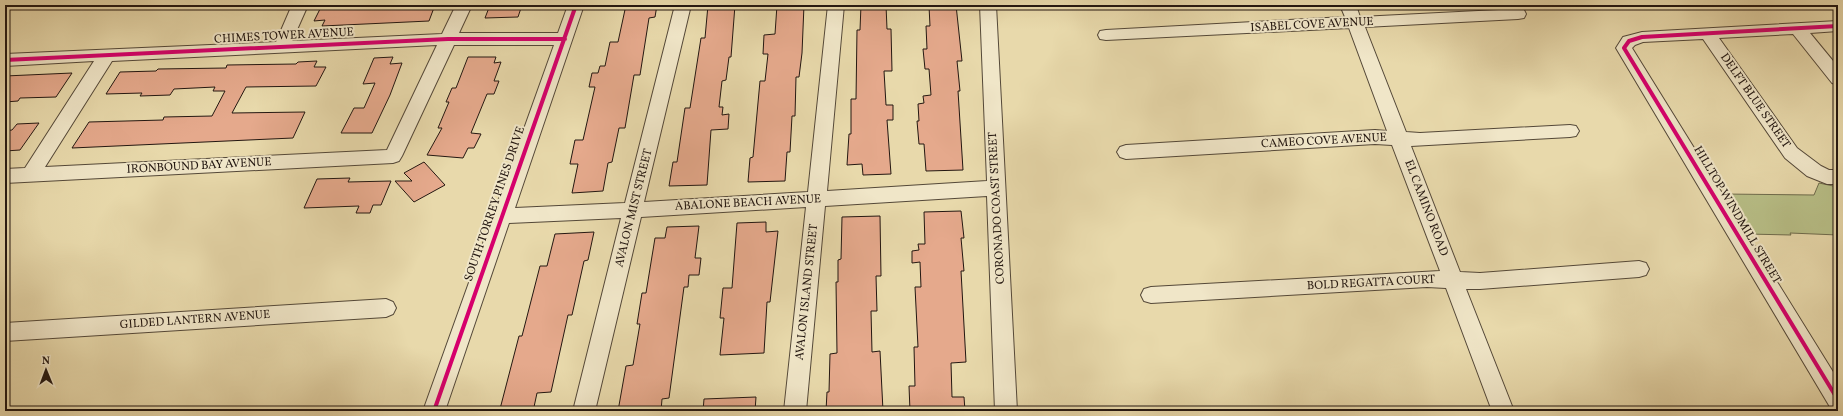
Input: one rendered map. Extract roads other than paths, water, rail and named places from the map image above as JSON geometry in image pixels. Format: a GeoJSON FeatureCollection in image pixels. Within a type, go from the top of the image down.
{"type":"FeatureCollection","features":[{"type":"Feature","properties":{"kind":"street"},"geometry":{"type":"LineString","coordinates":[[282,46],[300,5]]}},
{"type":"Feature","properties":{"kind":"street"},"geometry":{"type":"LineString","coordinates":[[448,39],[464,5]]}},
{"type":"Feature","properties":{"kind":"street","name":"SOUTH TORREY PINES DRIVE"},"geometry":{"type":"LineString","coordinates":[[434,411],[576,5]]}},
{"type":"Feature","properties":{"kind":"street","name":"AVALON MIST STREET"},"geometry":{"type":"LineString","coordinates":[[584,411],[683,5]]}},
{"type":"Feature","properties":{"kind":"street","name":"AVALON ISLAND STREET"},"geometry":{"type":"LineString","coordinates":[[795,411],[836,5]]}},
{"type":"Feature","properties":{"kind":"street","name":"CORONADO COAST STREET"},"geometry":{"type":"LineString","coordinates":[[988,5],[1006,411]]}},
{"type":"Feature","properties":{"kind":"street","name":"EL CAMINO ROAD"},"geometry":{"type":"LineString","coordinates":[[1348,5],[1503,411]]}},
{"type":"Feature","properties":{"kind":"street","name":"ISABEL COVE AVENUE"},"geometry":{"type":"LineString","coordinates":[[1106,35],[1518,14]]}},
{"type":"Feature","properties":{"kind":"street"},"geometry":{"type":"LineString","coordinates":[[1707,33],[1838,26]]}},
{"type":"Feature","properties":{"kind":"street"},"geometry":{"type":"LineString","coordinates":[[1797,28],[1838,79]]}},
{"type":"Feature","properties":{"kind":"street","name":"HILLTOP WINDMILL STREET"},"geometry":{"type":"LineString","coordinates":[[1707,33],[1642,37],[1629,41],[1624,48],[1626,54],[1838,400]]}},
{"type":"Feature","properties":{"kind":"street","name":"DELFT BLUE STREET"},"geometry":{"type":"LineString","coordinates":[[1707,33],[1791,152],[1805,165],[1827,177],[1838,178]]}},
{"type":"Feature","properties":{"kind":"street","name":"CHIMES TOWER AVENUE"},"geometry":{"type":"LineString","coordinates":[[5,60],[448,39],[564,39]]}},
{"type":"Feature","properties":{"kind":"street","name":"IRONBOUND BAY AVENUE"},"geometry":{"type":"LineString","coordinates":[[5,176],[393,156],[448,39]]}},
{"type":"Feature","properties":{"kind":"street"},"geometry":{"type":"LineString","coordinates":[[30,175],[107,55]]}},
{"type":"Feature","properties":{"kind":"street","name":"CAMEO COVE AVENUE"},"geometry":{"type":"LineString","coordinates":[[1126,152],[1375,137],[1420,140],[1570,131]]}},
{"type":"Feature","properties":{"kind":"street","name":"ABALONE BEACH AVENUE"},"geometry":{"type":"LineString","coordinates":[[501,216],[634,210],[996,188]]}},
{"type":"Feature","properties":{"kind":"street","name":"BOLD REGATTA COURT"},"geometry":{"type":"LineString","coordinates":[[1151,296],[1427,279],[1480,281],[1639,269]]}},
{"type":"Feature","properties":{"kind":"street","name":"GILDED LANTERN AVENUE"},"geometry":{"type":"LineString","coordinates":[[5,332],[386,308]]}}]}
